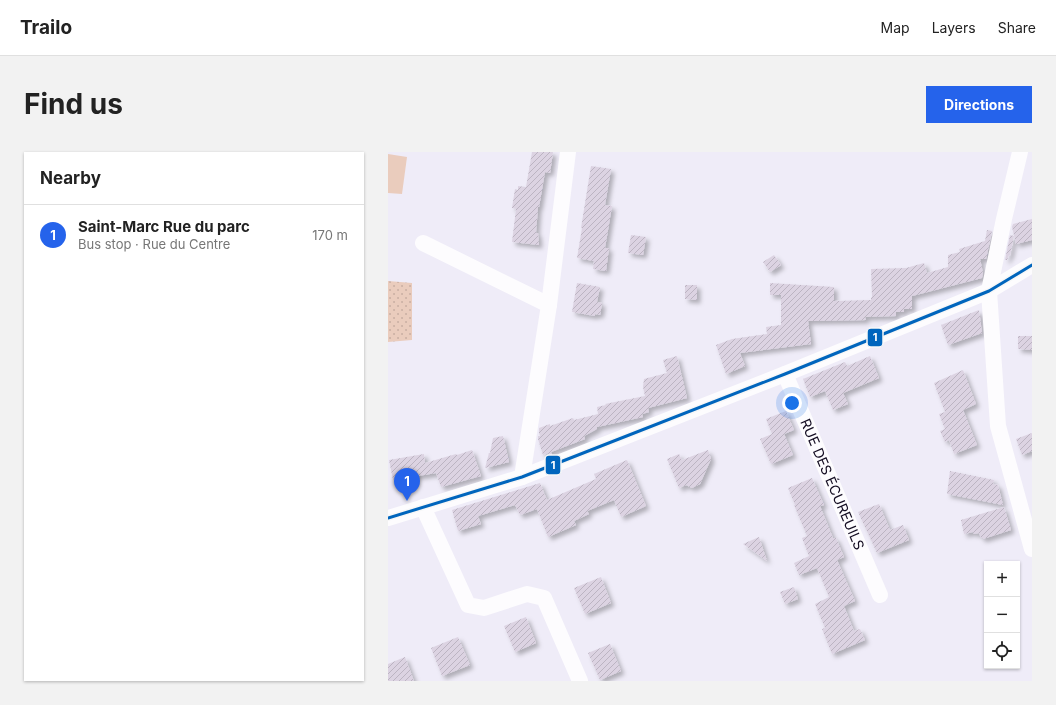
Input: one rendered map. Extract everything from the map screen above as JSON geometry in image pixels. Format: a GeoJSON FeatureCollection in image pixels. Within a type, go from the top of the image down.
{"type":"FeatureCollection","features":[{"type":"Feature","properties":{"kind":"street"},"geometry":{"type":"LineString","coordinates":[[522,477],[549,305],[568,152]]}},
{"type":"Feature","properties":{"kind":"street"},"geometry":{"type":"LineString","coordinates":[[1020,152],[989,291],[998,426],[1032,549]]}},
{"type":"Feature","properties":{"kind":"street"},"geometry":{"type":"LineString","coordinates":[[423,243],[549,305]]}},
{"type":"Feature","properties":{"kind":"street"},"geometry":{"type":"LineString","coordinates":[[388,518],[522,477],[785,374],[989,291],[1032,265]]}},
{"type":"Feature","properties":{"kind":"street","name":"RUE DES ÉCUREUILS"},"geometry":{"type":"LineString","coordinates":[[785,374],[880,595]]}},
{"type":"Feature","properties":{"kind":"street"},"geometry":{"type":"LineString","coordinates":[[423,507],[468,605],[484,608],[526,594],[544,598],[580,681]]}},
{"type":"Feature","properties":{"kind":"shaded area"},"geometry":{"type":"Polygon","coordinates":[[[388,154],[407,157],[402,194],[388,193],[388,154]]]}},
{"type":"Feature","properties":{"kind":"shaded area"},"geometry":{"type":"Polygon","coordinates":[[[388,281],[412,283],[412,340],[388,342],[388,281]]]}},
{"type":"Feature","properties":{"kind":"building"},"geometry":{"type":"Polygon","coordinates":[[[532,152],[553,152],[550,173],[545,172],[538,207],[536,233],[538,233],[539,245],[512,242],[516,209],[512,208],[515,189],[518,190],[518,186],[526,187],[532,152]]]}},
{"type":"Feature","properties":{"kind":"building"},"geometry":{"type":"Polygon","coordinates":[[[591,166],[611,169],[605,205],[612,206],[605,248],[609,248],[606,271],[593,269],[594,261],[577,258],[591,166]]]}},
{"type":"Feature","properties":{"kind":"building"},"geometry":{"type":"Polygon","coordinates":[[[1032,219],[1032,240],[1016,244],[1012,227],[1013,224],[1032,219]]]}},
{"type":"Feature","properties":{"kind":"building"},"geometry":{"type":"Polygon","coordinates":[[[987,230],[992,231],[986,259],[980,259],[983,273],[982,278],[912,296],[912,309],[904,309],[904,312],[896,312],[896,316],[865,317],[866,320],[808,321],[811,344],[740,353],[745,366],[726,374],[716,345],[732,339],[767,334],[766,327],[781,325],[781,295],[770,295],[770,283],[834,287],[834,301],[871,300],[871,269],[906,268],[924,263],[927,273],[948,267],[948,255],[960,252],[959,249],[985,241],[987,230]]]}},
{"type":"Feature","properties":{"kind":"building"},"geometry":{"type":"Polygon","coordinates":[[[631,235],[646,237],[643,255],[628,253],[631,235]]]}},
{"type":"Feature","properties":{"kind":"building"},"geometry":{"type":"Polygon","coordinates":[[[1010,235],[1014,236],[1010,256],[1009,255],[1007,260],[1005,260],[1010,235]]]}},
{"type":"Feature","properties":{"kind":"building"},"geometry":{"type":"Polygon","coordinates":[[[774,255],[781,265],[770,272],[763,262],[774,255]]]}},
{"type":"Feature","properties":{"kind":"building"},"geometry":{"type":"Polygon","coordinates":[[[577,283],[600,287],[597,302],[602,303],[600,315],[595,314],[595,316],[572,312],[577,283]]]}},
{"type":"Feature","properties":{"kind":"building"},"geometry":{"type":"Polygon","coordinates":[[[685,285],[697,285],[697,300],[685,299],[685,285]]]}},
{"type":"Feature","properties":{"kind":"building"},"geometry":{"type":"Polygon","coordinates":[[[979,310],[982,333],[948,345],[941,325],[979,310]]]}},
{"type":"Feature","properties":{"kind":"building"},"geometry":{"type":"Polygon","coordinates":[[[1018,336],[1032,336],[1032,350],[1018,349],[1018,336]]]}},
{"type":"Feature","properties":{"kind":"building"},"geometry":{"type":"Polygon","coordinates":[[[677,356],[687,398],[648,408],[649,412],[642,414],[643,417],[597,427],[597,429],[584,436],[585,439],[551,452],[552,455],[549,456],[548,453],[543,455],[538,439],[538,436],[540,436],[539,428],[573,418],[574,420],[598,414],[597,407],[606,405],[605,404],[645,396],[643,387],[644,379],[667,373],[663,360],[677,356]]]}},
{"type":"Feature","properties":{"kind":"building"},"geometry":{"type":"Polygon","coordinates":[[[870,356],[879,378],[843,393],[848,404],[833,410],[825,391],[810,397],[803,379],[845,362],[847,366],[870,356]]]}},
{"type":"Feature","properties":{"kind":"building"},"geometry":{"type":"Polygon","coordinates":[[[963,370],[976,404],[963,410],[977,445],[954,454],[949,440],[945,442],[940,431],[945,429],[939,414],[945,412],[934,383],[963,370]]]}},
{"type":"Feature","properties":{"kind":"building"},"geometry":{"type":"Polygon","coordinates":[[[786,411],[794,430],[784,434],[793,455],[771,464],[760,439],[772,434],[766,419],[786,411]]]}},
{"type":"Feature","properties":{"kind":"building"},"geometry":{"type":"Polygon","coordinates":[[[1032,433],[1032,451],[1022,455],[1016,439],[1032,433]]]}},
{"type":"Feature","properties":{"kind":"building"},"geometry":{"type":"Polygon","coordinates":[[[503,436],[509,462],[485,468],[493,438],[503,436]]]}},
{"type":"Feature","properties":{"kind":"building"},"geometry":{"type":"Polygon","coordinates":[[[472,450],[481,476],[441,487],[436,473],[393,480],[389,460],[424,454],[425,463],[472,450]]]}},
{"type":"Feature","properties":{"kind":"building"},"geometry":{"type":"Polygon","coordinates":[[[708,450],[711,459],[700,484],[692,488],[686,485],[679,488],[667,459],[679,454],[682,460],[708,450]]]}},
{"type":"Feature","properties":{"kind":"building"},"geometry":{"type":"Polygon","coordinates":[[[627,460],[646,506],[621,517],[614,500],[587,511],[589,514],[574,521],[576,525],[548,537],[537,509],[520,515],[515,505],[478,516],[481,524],[458,531],[452,510],[540,483],[547,500],[596,479],[594,474],[627,460]]]}},
{"type":"Feature","properties":{"kind":"building"},"geometry":{"type":"Polygon","coordinates":[[[950,471],[994,480],[993,484],[998,485],[1003,505],[947,494],[950,471]]]}},
{"type":"Feature","properties":{"kind":"building"},"geometry":{"type":"Polygon","coordinates":[[[812,478],[824,505],[820,506],[833,538],[836,538],[844,557],[837,560],[855,601],[844,606],[854,631],[860,629],[865,640],[832,654],[822,629],[825,628],[815,604],[829,597],[817,568],[799,575],[794,563],[809,556],[802,538],[807,536],[788,488],[812,478]]]}},
{"type":"Feature","properties":{"kind":"building"},"geometry":{"type":"Polygon","coordinates":[[[879,504],[890,530],[903,525],[909,540],[877,553],[858,512],[879,504]]]}},
{"type":"Feature","properties":{"kind":"building"},"geometry":{"type":"Polygon","coordinates":[[[1004,507],[1011,530],[983,539],[979,533],[974,534],[973,532],[964,534],[961,520],[1004,507]]]}},
{"type":"Feature","properties":{"kind":"building"},"geometry":{"type":"Polygon","coordinates":[[[759,537],[767,561],[743,544],[759,537]]]}},
{"type":"Feature","properties":{"kind":"building"},"geometry":{"type":"Polygon","coordinates":[[[601,577],[611,603],[585,614],[574,588],[601,577]]]}},
{"type":"Feature","properties":{"kind":"building"},"geometry":{"type":"Polygon","coordinates":[[[794,587],[798,599],[785,604],[780,592],[794,587]]]}},
{"type":"Feature","properties":{"kind":"building"},"geometry":{"type":"Polygon","coordinates":[[[526,617],[536,643],[515,652],[504,626],[526,617]]]}},
{"type":"Feature","properties":{"kind":"building"},"geometry":{"type":"Polygon","coordinates":[[[458,637],[470,665],[442,676],[431,648],[458,637]]]}},
{"type":"Feature","properties":{"kind":"building"},"geometry":{"type":"Polygon","coordinates":[[[610,644],[621,671],[600,680],[588,653],[610,644]]]}},
{"type":"Feature","properties":{"kind":"building"},"geometry":{"type":"Polygon","coordinates":[[[405,657],[414,681],[388,681],[388,664],[405,657]]]}},
{"type":"Feature","properties":{"kind":"transit line","name":"1"},"geometry":{"type":"LineString","coordinates":[[388,518],[522,477],[785,374],[989,291],[1032,265]]}},
{"type":"Feature","properties":{"kind":"place","name":"Saint-Marc Rue du parc"},"geometry":{"type":"Point","coordinates":[407,501]}}]}
